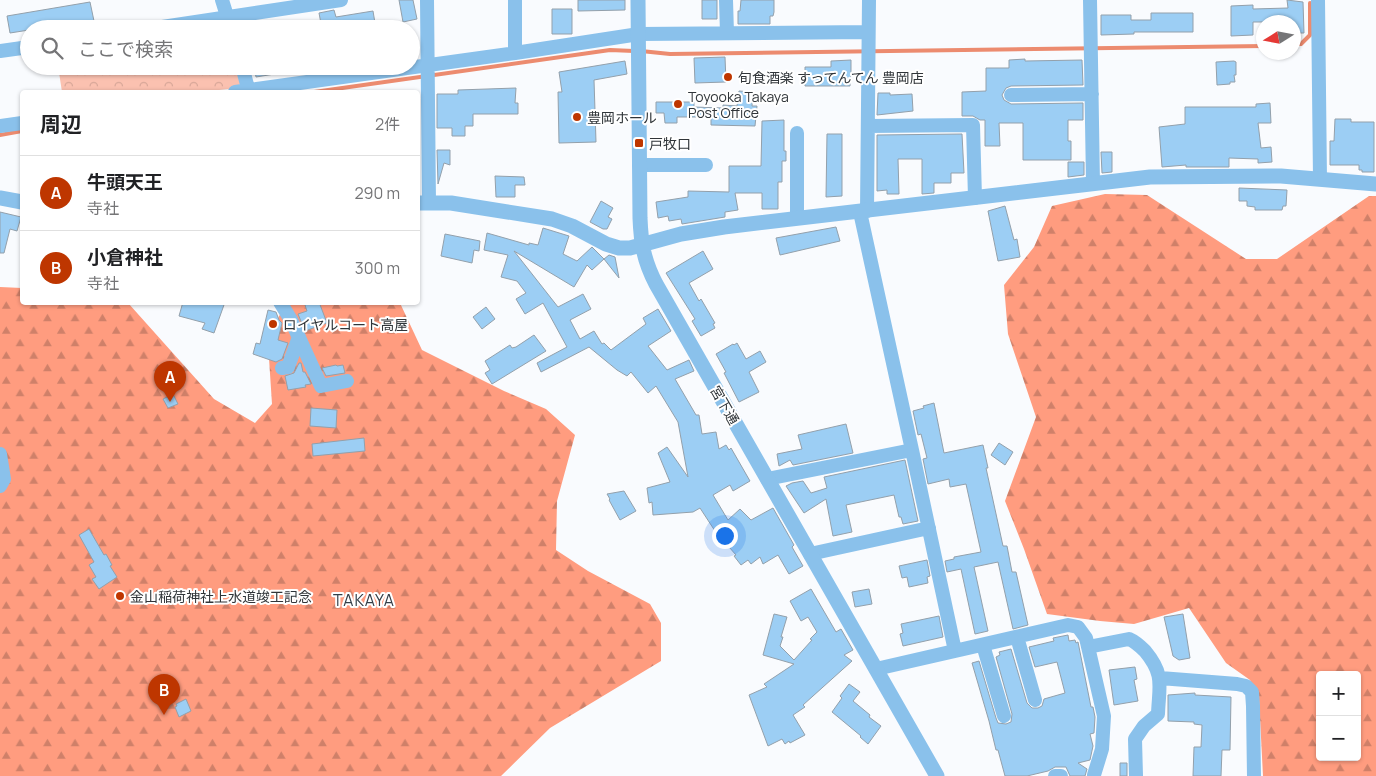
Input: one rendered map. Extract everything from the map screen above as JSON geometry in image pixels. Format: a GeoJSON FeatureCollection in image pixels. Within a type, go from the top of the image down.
{"type":"FeatureCollection","features":[{"type":"Feature","properties":{"kind":"street"},"geometry":{"type":"LineString","coordinates":[[222,0],[228,20]]}},
{"type":"Feature","properties":{"kind":"street"},"geometry":{"type":"LineString","coordinates":[[244,20],[341,0]]}},
{"type":"Feature","properties":{"kind":"street"},"geometry":{"type":"LineString","coordinates":[[427,0],[427,86],[423,203],[451,203],[542,216],[572,226],[613,247],[624,249],[700,231],[797,218],[1093,183],[1169,176],[1258,175],[1376,184]]}},
{"type":"Feature","properties":{"kind":"street"},"geometry":{"type":"LineString","coordinates":[[515,0],[515,53]]}},
{"type":"Feature","properties":{"kind":"street","name":"宮下通"},"geometry":{"type":"LineString","coordinates":[[638,0],[641,244],[645,260],[656,284],[937,776]]}},
{"type":"Feature","properties":{"kind":"street"},"geometry":{"type":"LineString","coordinates":[[726,0],[727,33]]}},
{"type":"Feature","properties":{"kind":"street"},"geometry":{"type":"LineString","coordinates":[[869,0],[868,126],[864,211],[955,651]]}},
{"type":"Feature","properties":{"kind":"street"},"geometry":{"type":"LineString","coordinates":[[1090,0],[1093,183]]}},
{"type":"Feature","properties":{"kind":"street"},"geometry":{"type":"LineString","coordinates":[[1318,0],[1320,179]]}},
{"type":"Feature","properties":{"kind":"street"},"geometry":{"type":"LineString","coordinates":[[420,68],[515,53],[639,38],[727,33],[868,37]]}},
{"type":"Feature","properties":{"kind":"street"},"geometry":{"type":"LineString","coordinates":[[0,51],[20,48]]}},
{"type":"Feature","properties":{"kind":"street"},"geometry":{"type":"LineString","coordinates":[[243,75],[244,90]]}},
{"type":"Feature","properties":{"kind":"street"},"geometry":{"type":"LineString","coordinates":[[259,90],[368,75]]}},
{"type":"Feature","properties":{"kind":"street"},"geometry":{"type":"LineString","coordinates":[[1011,95],[1092,94]]}},
{"type":"Feature","properties":{"kind":"street"},"geometry":{"type":"LineString","coordinates":[[0,126],[20,123]]}},
{"type":"Feature","properties":{"kind":"street"},"geometry":{"type":"LineString","coordinates":[[868,126],[973,125],[974,198]]}},
{"type":"Feature","properties":{"kind":"street"},"geometry":{"type":"LineString","coordinates":[[797,133],[797,218]]}},
{"type":"Feature","properties":{"kind":"street"},"geometry":{"type":"LineString","coordinates":[[639,165],[706,165]]}},
{"type":"Feature","properties":{"kind":"street"},"geometry":{"type":"LineString","coordinates":[[0,198],[20,202]]}},
{"type":"Feature","properties":{"kind":"street"},"geometry":{"type":"LineString","coordinates":[[282,305],[291,320],[321,386],[347,381]]}},
{"type":"Feature","properties":{"kind":"street"},"geometry":{"type":"LineString","coordinates":[[282,368],[288,367],[298,337]]}},
{"type":"Feature","properties":{"kind":"street"},"geometry":{"type":"LineString","coordinates":[[768,479],[912,450]]}},
{"type":"Feature","properties":{"kind":"street"},"geometry":{"type":"LineString","coordinates":[[0,454],[4,479],[0,486]]}},
{"type":"Feature","properties":{"kind":"street"},"geometry":{"type":"LineString","coordinates":[[810,554],[929,528]]}},
{"type":"Feature","properties":{"kind":"street"},"geometry":{"type":"LineString","coordinates":[[876,669],[1068,625],[1078,627],[1086,638],[1104,716],[1102,749],[1094,775]]}},
{"type":"Feature","properties":{"kind":"street"},"geometry":{"type":"LineString","coordinates":[[1017,637],[1035,700]]}},
{"type":"Feature","properties":{"kind":"street"},"geometry":{"type":"LineString","coordinates":[[1088,647],[1129,639],[1135,641],[1156,666],[1160,678],[1158,714],[1144,726],[1135,739],[1136,776]]}},
{"type":"Feature","properties":{"kind":"street"},"geometry":{"type":"LineString","coordinates":[[983,644],[1004,716]]}},
{"type":"Feature","properties":{"kind":"street"},"geometry":{"type":"LineString","coordinates":[[1160,678],[1237,684],[1246,686],[1252,692],[1254,706],[1254,776]]}},
{"type":"Feature","properties":{"kind":"street"},"geometry":{"type":"LineString","coordinates":[[1055,776],[1060,776]]}},
{"type":"Feature","properties":{"kind":"green space"},"geometry":{"type":"Polygon","coordinates":[[[59,75],[240,75],[242,81],[237,88],[219,90],[62,90],[59,75]]]}},
{"type":"Feature","properties":{"kind":"green space"},"geometry":{"type":"Polygon","coordinates":[[[1105,194],[1147,195],[1246,259],[1277,259],[1369,196],[1376,196],[1376,776],[1263,776],[1259,699],[1250,680],[1226,663],[1189,608],[1134,624],[1047,614],[1005,501],[1036,417],[1008,334],[1004,285],[1034,247],[1052,206],[1105,194]]]}},
{"type":"Feature","properties":{"kind":"green space"},"geometry":{"type":"Polygon","coordinates":[[[0,287],[20,288],[20,305],[130,305],[214,399],[255,423],[272,404],[268,343],[279,316],[288,305],[401,305],[422,350],[504,391],[546,409],[575,435],[557,501],[556,550],[588,571],[650,604],[661,623],[661,661],[550,728],[501,776],[0,776],[0,287]]]}},
{"type":"Feature","properties":{"kind":"building"},"geometry":{"type":"Polygon","coordinates":[[[399,0],[413,0],[417,19],[403,20],[399,0]]]}},
{"type":"Feature","properties":{"kind":"building"},"geometry":{"type":"Polygon","coordinates":[[[578,0],[625,0],[625,10],[578,11],[578,0]]]}},
{"type":"Feature","properties":{"kind":"building"},"geometry":{"type":"Polygon","coordinates":[[[702,0],[717,0],[717,19],[702,19],[702,0]]]}},
{"type":"Feature","properties":{"kind":"building"},"geometry":{"type":"Polygon","coordinates":[[[741,0],[774,0],[774,12],[773,16],[770,16],[770,24],[738,24],[738,11],[740,11],[741,0]]]}},
{"type":"Feature","properties":{"kind":"building"},"geometry":{"type":"Polygon","coordinates":[[[1287,0],[1303,2],[1304,33],[1301,33],[1301,15],[1256,15],[1256,22],[1253,22],[1253,35],[1231,36],[1231,6],[1253,5],[1253,9],[1288,8],[1287,0]]]}},
{"type":"Feature","properties":{"kind":"building"},"geometry":{"type":"Polygon","coordinates":[[[90,2],[94,20],[20,20],[20,31],[10,33],[7,16],[90,2]]]}},
{"type":"Feature","properties":{"kind":"building"},"geometry":{"type":"Polygon","coordinates":[[[552,9],[572,9],[572,34],[552,34],[552,9]]]}},
{"type":"Feature","properties":{"kind":"building"},"geometry":{"type":"Polygon","coordinates":[[[334,10],[336,17],[373,11],[374,20],[320,20],[319,13],[334,10]]]}},
{"type":"Feature","properties":{"kind":"building"},"geometry":{"type":"Polygon","coordinates":[[[1151,13],[1193,13],[1193,32],[1134,32],[1134,34],[1101,35],[1101,15],[1131,15],[1131,20],[1151,20],[1151,13]]]}},
{"type":"Feature","properties":{"kind":"building"},"geometry":{"type":"Polygon","coordinates":[[[725,57],[726,82],[695,83],[694,58],[725,57]]]}},
{"type":"Feature","properties":{"kind":"building"},"geometry":{"type":"Polygon","coordinates":[[[1025,59],[1025,61],[1082,60],[1083,85],[1011,86],[1006,88],[1002,95],[1004,100],[1011,104],[1083,103],[1083,120],[1068,120],[1068,141],[1071,141],[1071,160],[1023,160],[1023,123],[999,123],[1000,146],[985,146],[985,120],[980,120],[973,116],[962,116],[962,92],[986,91],[986,68],[1009,68],[1009,60],[1025,59]]]}},
{"type":"Feature","properties":{"kind":"building"},"geometry":{"type":"Polygon","coordinates":[[[851,60],[850,86],[805,86],[805,67],[831,67],[831,61],[851,60]]]}},
{"type":"Feature","properties":{"kind":"building","name":"豊岡ホール"},"geometry":{"type":"Polygon","coordinates":[[[625,61],[627,74],[594,80],[596,142],[559,143],[558,92],[562,92],[559,72],[625,61]]]}},
{"type":"Feature","properties":{"kind":"building"},"geometry":{"type":"Polygon","coordinates":[[[1216,62],[1236,62],[1235,82],[1217,85],[1216,62]]]}},
{"type":"Feature","properties":{"kind":"building"},"geometry":{"type":"Polygon","coordinates":[[[516,88],[515,103],[518,103],[518,114],[473,114],[473,126],[465,126],[465,136],[452,136],[452,128],[437,128],[437,94],[458,94],[458,90],[516,88]]]}},
{"type":"Feature","properties":{"kind":"building"},"geometry":{"type":"Polygon","coordinates":[[[739,91],[753,92],[752,106],[757,106],[755,126],[711,125],[711,117],[677,117],[677,123],[665,123],[664,113],[656,113],[656,102],[694,102],[694,107],[723,108],[723,105],[737,106],[739,91]]]}},
{"type":"Feature","properties":{"kind":"building"},"geometry":{"type":"Polygon","coordinates":[[[878,93],[890,93],[890,95],[912,94],[913,111],[877,115],[878,93]]]}},
{"type":"Feature","properties":{"kind":"building"},"geometry":{"type":"Polygon","coordinates":[[[1270,103],[1271,123],[1258,123],[1261,148],[1271,147],[1272,162],[1258,163],[1258,159],[1229,158],[1229,167],[1186,167],[1186,165],[1162,167],[1159,127],[1185,124],[1185,107],[1256,107],[1256,104],[1270,103]]]}},
{"type":"Feature","properties":{"kind":"building"},"geometry":{"type":"Polygon","coordinates":[[[1335,119],[1351,119],[1351,122],[1374,122],[1374,172],[1362,172],[1362,170],[1359,170],[1359,165],[1330,165],[1330,141],[1334,141],[1335,119]]]}},
{"type":"Feature","properties":{"kind":"building"},"geometry":{"type":"Polygon","coordinates":[[[784,120],[784,151],[786,151],[786,161],[782,161],[782,182],[778,182],[778,209],[762,209],[762,193],[735,193],[738,210],[725,212],[725,217],[682,224],[681,219],[669,221],[668,216],[658,218],[656,202],[688,197],[688,191],[729,192],[729,166],[761,166],[762,121],[784,120]]]}},
{"type":"Feature","properties":{"kind":"building"},"geometry":{"type":"Polygon","coordinates":[[[827,134],[842,134],[842,196],[826,197],[827,134]]]}},
{"type":"Feature","properties":{"kind":"building"},"geometry":{"type":"Polygon","coordinates":[[[962,134],[964,173],[951,173],[951,183],[934,183],[934,193],[922,194],[922,159],[898,159],[899,194],[887,194],[887,190],[877,191],[877,135],[962,134]]]}},
{"type":"Feature","properties":{"kind":"building"},"geometry":{"type":"Polygon","coordinates":[[[437,150],[450,150],[450,165],[444,163],[438,184],[437,150]]]}},
{"type":"Feature","properties":{"kind":"building"},"geometry":{"type":"Polygon","coordinates":[[[1101,152],[1112,152],[1112,172],[1102,173],[1101,152]]]}},
{"type":"Feature","properties":{"kind":"building"},"geometry":{"type":"Polygon","coordinates":[[[1068,162],[1084,162],[1084,175],[1068,177],[1068,162]]]}},
{"type":"Feature","properties":{"kind":"building"},"geometry":{"type":"Polygon","coordinates":[[[495,176],[524,177],[525,185],[515,185],[515,197],[496,197],[495,176]]]}},
{"type":"Feature","properties":{"kind":"building"},"geometry":{"type":"Polygon","coordinates":[[[1239,188],[1287,190],[1286,206],[1283,206],[1282,210],[1255,210],[1255,207],[1247,206],[1247,201],[1239,201],[1239,188]]]}},
{"type":"Feature","properties":{"kind":"building"},"geometry":{"type":"Polygon","coordinates":[[[601,201],[613,208],[608,217],[612,219],[607,229],[603,229],[590,222],[601,201]]]}},
{"type":"Feature","properties":{"kind":"building"},"geometry":{"type":"Polygon","coordinates":[[[1005,206],[1014,240],[1017,239],[1020,257],[998,261],[988,211],[1005,206]]]}},
{"type":"Feature","properties":{"kind":"building"},"geometry":{"type":"Polygon","coordinates":[[[0,212],[20,217],[17,231],[10,229],[4,253],[0,253],[0,212]]]}},
{"type":"Feature","properties":{"kind":"building"},"geometry":{"type":"Polygon","coordinates":[[[836,227],[840,241],[780,255],[776,238],[836,227]]]}},
{"type":"Feature","properties":{"kind":"building"},"geometry":{"type":"Polygon","coordinates":[[[543,228],[569,236],[563,254],[577,261],[592,247],[604,259],[592,270],[587,265],[574,287],[514,251],[558,307],[583,294],[591,309],[570,320],[580,339],[594,331],[602,344],[604,343],[611,350],[646,324],[643,318],[658,309],[671,331],[648,346],[667,370],[689,360],[694,371],[675,379],[696,415],[699,415],[702,434],[716,432],[719,449],[726,445],[729,450],[731,448],[750,481],[733,491],[730,485],[713,495],[728,520],[740,509],[751,520],[773,508],[794,545],[792,547],[803,566],[789,574],[778,555],[763,564],[760,557],[751,564],[748,560],[741,565],[734,556],[736,555],[715,531],[700,508],[693,512],[653,515],[652,502],[649,503],[647,488],[670,482],[658,453],[667,447],[688,477],[678,422],[656,386],[648,393],[631,372],[627,376],[589,347],[541,372],[537,363],[567,347],[543,303],[525,314],[516,299],[526,293],[517,281],[501,277],[508,255],[484,250],[487,233],[529,245],[529,243],[538,245],[543,228]]]}},
{"type":"Feature","properties":{"kind":"building"},"geometry":{"type":"Polygon","coordinates":[[[445,234],[480,241],[479,251],[474,250],[472,263],[441,256],[445,234]]]}},
{"type":"Feature","properties":{"kind":"building"},"geometry":{"type":"Polygon","coordinates":[[[703,251],[713,269],[689,283],[715,323],[713,324],[715,328],[701,336],[692,321],[695,319],[666,273],[703,251]]]}},
{"type":"Feature","properties":{"kind":"building"},"geometry":{"type":"Polygon","coordinates":[[[609,255],[615,257],[619,278],[604,259],[609,255]]]}},
{"type":"Feature","properties":{"kind":"building"},"geometry":{"type":"Polygon","coordinates":[[[182,305],[224,305],[214,333],[202,329],[205,323],[179,316],[182,305]]]}},
{"type":"Feature","properties":{"kind":"building"},"geometry":{"type":"Polygon","coordinates":[[[305,305],[320,305],[327,323],[305,331],[298,314],[307,311],[305,305]]]}},
{"type":"Feature","properties":{"kind":"building"},"geometry":{"type":"Polygon","coordinates":[[[486,307],[495,319],[482,329],[473,317],[486,307]]]}},
{"type":"Feature","properties":{"kind":"building"},"geometry":{"type":"Polygon","coordinates":[[[268,310],[276,312],[282,323],[278,340],[288,343],[282,359],[276,362],[253,354],[256,343],[260,344],[268,310]]]}},
{"type":"Feature","properties":{"kind":"building"},"geometry":{"type":"Polygon","coordinates":[[[534,335],[546,351],[492,384],[485,373],[490,370],[485,361],[510,345],[512,348],[516,347],[534,335]]]}},
{"type":"Feature","properties":{"kind":"building"},"geometry":{"type":"Polygon","coordinates":[[[737,343],[746,359],[760,351],[766,362],[749,372],[759,392],[739,402],[716,354],[737,343]]]}},
{"type":"Feature","properties":{"kind":"building"},"geometry":{"type":"Polygon","coordinates":[[[299,363],[301,363],[303,372],[305,372],[311,384],[305,385],[306,387],[288,390],[285,376],[294,373],[299,363]]]}},
{"type":"Feature","properties":{"kind":"building"},"geometry":{"type":"Polygon","coordinates":[[[343,365],[345,373],[326,376],[322,368],[343,365]]]}},
{"type":"Feature","properties":{"kind":"building"},"geometry":{"type":"Polygon","coordinates":[[[173,394],[178,404],[168,408],[163,399],[173,394]]]}},
{"type":"Feature","properties":{"kind":"building"},"geometry":{"type":"Polygon","coordinates":[[[934,403],[944,453],[983,445],[988,468],[986,468],[1003,546],[1007,546],[1012,572],[1016,572],[1028,625],[1013,629],[998,562],[974,567],[988,631],[975,634],[961,569],[947,572],[945,561],[954,559],[954,557],[981,552],[966,484],[950,487],[949,479],[928,484],[923,459],[927,458],[921,434],[918,435],[913,411],[934,403]]]}},
{"type":"Feature","properties":{"kind":"building"},"geometry":{"type":"Polygon","coordinates":[[[311,408],[337,410],[336,428],[310,426],[311,408]]]}},
{"type":"Feature","properties":{"kind":"building"},"geometry":{"type":"Polygon","coordinates":[[[846,424],[853,453],[793,465],[790,460],[779,466],[777,454],[802,449],[798,435],[846,424]]]}},
{"type":"Feature","properties":{"kind":"building"},"geometry":{"type":"Polygon","coordinates":[[[364,438],[365,451],[313,456],[312,444],[364,438]]]}},
{"type":"Feature","properties":{"kind":"building"},"geometry":{"type":"Polygon","coordinates":[[[999,443],[1013,452],[1005,465],[991,455],[999,443]]]}},
{"type":"Feature","properties":{"kind":"building"},"geometry":{"type":"Polygon","coordinates":[[[905,460],[918,521],[903,524],[901,517],[899,517],[894,495],[846,505],[852,532],[833,536],[826,499],[804,513],[786,486],[803,481],[811,493],[827,488],[824,477],[905,460]]]}},
{"type":"Feature","properties":{"kind":"building"},"geometry":{"type":"Polygon","coordinates":[[[624,491],[636,511],[620,520],[607,494],[624,491]]]}},
{"type":"Feature","properties":{"kind":"building"},"geometry":{"type":"Polygon","coordinates":[[[89,529],[104,555],[106,554],[112,565],[110,566],[117,577],[99,589],[92,579],[96,577],[89,565],[94,562],[79,535],[89,529]]]}},
{"type":"Feature","properties":{"kind":"building"},"geometry":{"type":"Polygon","coordinates":[[[927,560],[930,576],[927,577],[928,583],[909,587],[907,577],[902,578],[899,566],[927,560]]]}},
{"type":"Feature","properties":{"kind":"building"},"geometry":{"type":"Polygon","coordinates":[[[811,589],[836,632],[841,629],[853,650],[844,655],[852,661],[803,705],[805,707],[793,715],[805,735],[790,743],[789,741],[785,744],[782,739],[768,746],[749,695],[767,687],[764,684],[794,664],[763,655],[774,614],[787,617],[780,646],[794,660],[817,632],[808,617],[801,621],[790,601],[811,589]]]}},
{"type":"Feature","properties":{"kind":"building"},"geometry":{"type":"Polygon","coordinates":[[[869,589],[872,604],[855,607],[852,592],[869,589]]]}},
{"type":"Feature","properties":{"kind":"building"},"geometry":{"type":"Polygon","coordinates":[[[1183,614],[1190,658],[1179,660],[1173,656],[1164,617],[1183,614]]]}},
{"type":"Feature","properties":{"kind":"building"},"geometry":{"type":"Polygon","coordinates":[[[939,616],[943,637],[903,646],[900,634],[903,633],[901,624],[939,616]]]}},
{"type":"Feature","properties":{"kind":"building"},"geometry":{"type":"Polygon","coordinates":[[[1068,635],[1069,641],[1075,640],[1076,643],[1078,642],[1091,707],[1093,707],[1095,717],[1094,733],[1090,734],[1093,746],[1090,760],[1078,763],[1087,769],[1085,776],[1070,776],[1066,767],[1055,767],[1048,771],[1027,776],[1005,776],[972,663],[979,661],[998,723],[1006,724],[1011,722],[1012,714],[996,657],[1000,655],[999,652],[1011,649],[1027,703],[1032,708],[1038,708],[1042,706],[1044,699],[1065,693],[1057,662],[1035,667],[1029,647],[1054,641],[1053,638],[1068,635]]]}},
{"type":"Feature","properties":{"kind":"building"},"geometry":{"type":"Polygon","coordinates":[[[1135,667],[1137,679],[1134,680],[1138,701],[1114,705],[1109,670],[1135,667]]]}},
{"type":"Feature","properties":{"kind":"building"},"geometry":{"type":"Polygon","coordinates":[[[849,684],[860,692],[853,701],[881,726],[868,744],[832,712],[849,684]]]}},
{"type":"Feature","properties":{"kind":"building"},"geometry":{"type":"Polygon","coordinates":[[[1195,693],[1195,695],[1231,697],[1230,750],[1222,750],[1221,776],[1193,776],[1194,747],[1201,747],[1202,725],[1194,724],[1194,722],[1168,721],[1168,695],[1195,693]]]}},
{"type":"Feature","properties":{"kind":"building"},"geometry":{"type":"Polygon","coordinates":[[[186,699],[191,711],[179,717],[175,707],[177,706],[176,704],[186,699]]]}},
{"type":"Feature","properties":{"kind":"building"},"geometry":{"type":"Polygon","coordinates":[[[1120,763],[1127,763],[1127,776],[1120,776],[1120,763]]]}},
{"type":"Feature","properties":{"kind":"waterway"},"geometry":{"type":"LineString","coordinates":[[1301,44],[1310,35],[1310,3]]}},
{"type":"Feature","properties":{"kind":"waterway"},"geometry":{"type":"LineString","coordinates":[[641,51],[670,54],[1256,46]]}},
{"type":"Feature","properties":{"kind":"waterway"},"geometry":{"type":"LineString","coordinates":[[328,90],[610,50],[634,51]]}},
{"type":"Feature","properties":{"kind":"waterway"},"geometry":{"type":"LineString","coordinates":[[0,135],[20,131]]}},
{"type":"Feature","properties":{"kind":"place","name":"旬食酒楽 すってんてん 豊岡店"},"geometry":{"type":"Point","coordinates":[728,77]}},
{"type":"Feature","properties":{"kind":"place","name":"Toyooka Takaya Post Office"},"geometry":{"type":"Point","coordinates":[678,104]}},
{"type":"Feature","properties":{"kind":"place","name":"豊岡ホール"},"geometry":{"type":"Point","coordinates":[577,117]}},
{"type":"Feature","properties":{"kind":"place","name":"戸牧口"},"geometry":{"type":"Point","coordinates":[639,143]}},
{"type":"Feature","properties":{"kind":"place","name":"ロイヤルコート高屋"},"geometry":{"type":"Point","coordinates":[273,324]}},
{"type":"Feature","properties":{"kind":"place","name":"牛頭天王"},"geometry":{"type":"Point","coordinates":[170,402]}},
{"type":"Feature","properties":{"kind":"place","name":"金山稲荷神社上水道竣工記念"},"geometry":{"type":"Point","coordinates":[120,596]}},
{"type":"Feature","properties":{"kind":"place","name":"小倉神社"},"geometry":{"type":"Point","coordinates":[164,715]}},
{"type":"Feature","properties":{"kind":"district","name":"TAKAYA"},"geometry":{"type":"Point","coordinates":[364,600]}}]}
